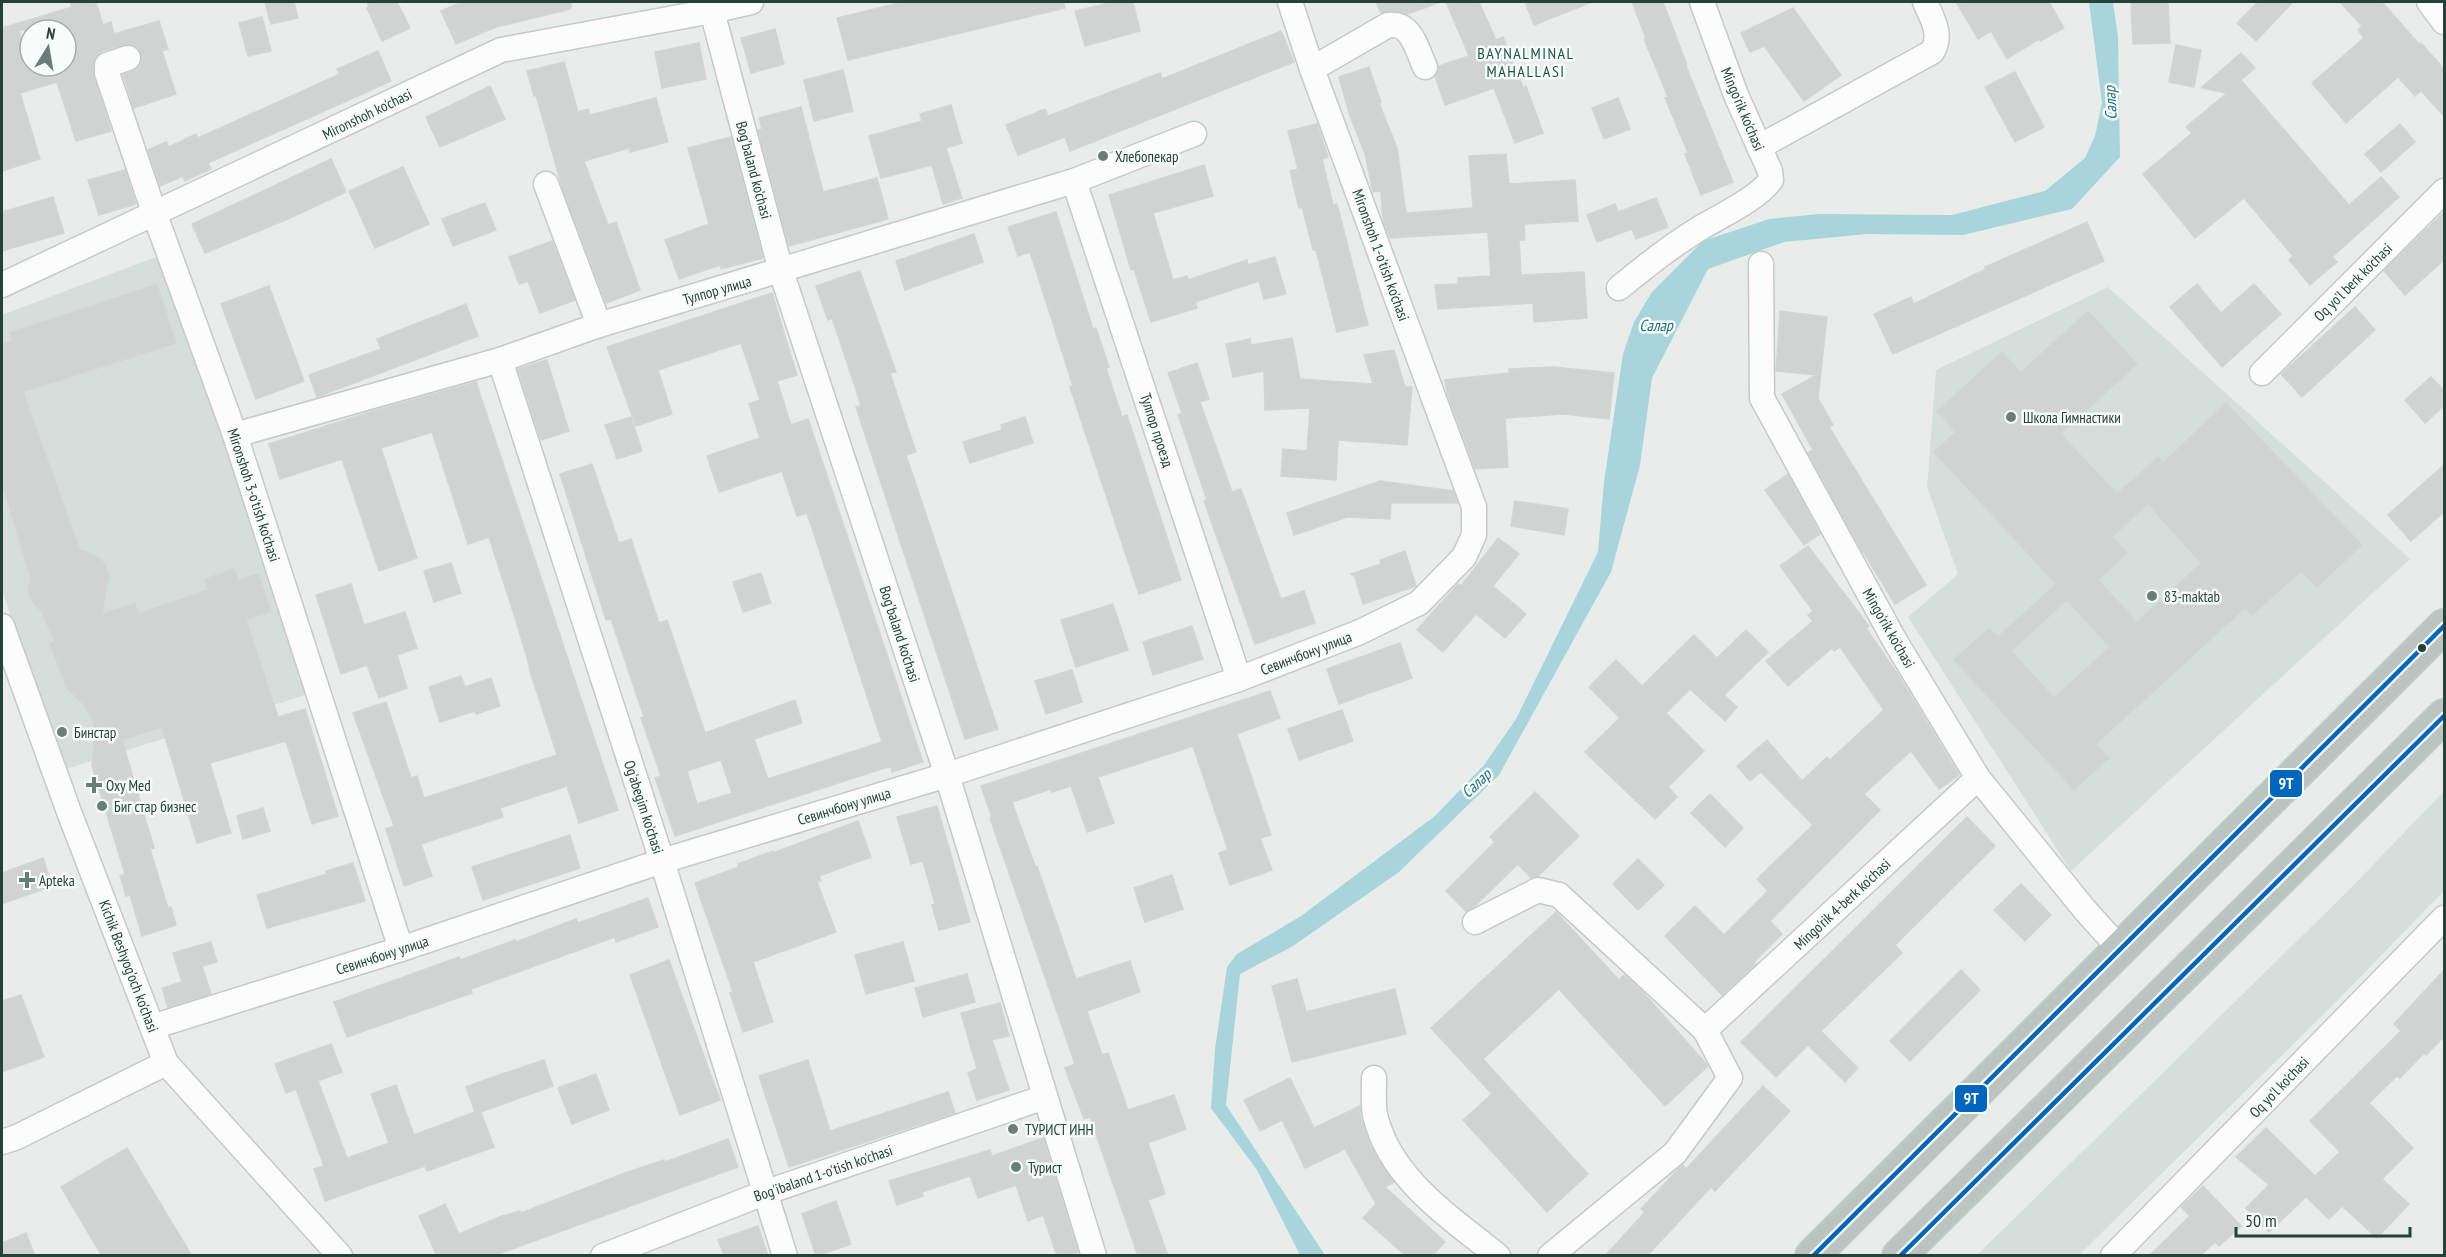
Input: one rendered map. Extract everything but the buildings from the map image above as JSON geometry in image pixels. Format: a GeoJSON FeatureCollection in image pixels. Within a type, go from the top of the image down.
{"type":"FeatureCollection","features":[{"type":"Feature","properties":{"kind":"highway"},"geometry":{"type":"LineString","coordinates":[[1812,1256],[2445,626]]}},
{"type":"Feature","properties":{"kind":"highway"},"geometry":{"type":"LineString","coordinates":[[1899,1256],[2445,716]]}},
{"type":"Feature","properties":{"kind":"street","name":"Mironshoh ko'chasi"},"geometry":{"type":"LineString","coordinates":[[2,285],[155,215],[501,50],[751,2]]}},
{"type":"Feature","properties":{"kind":"street","name":"Mironshoh 1-o'tish ko'chasi"},"geometry":{"type":"LineString","coordinates":[[1290,2],[1312,69],[1474,507]]}},
{"type":"Feature","properties":{"kind":"street","name":"Mingo'rik ko'chasi"},"geometry":{"type":"LineString","coordinates":[[1619,288],[1658,256],[1766,187],[1771,180],[1770,171],[1736,95],[1702,2]]}},
{"type":"Feature","properties":{"kind":"street"},"geometry":{"type":"LineString","coordinates":[[1759,147],[1932,52],[1938,42],[1936,29],[1925,2]]}},
{"type":"Feature","properties":{"kind":"street"},"geometry":{"type":"LineString","coordinates":[[2429,2],[2445,22]]}},
{"type":"Feature","properties":{"kind":"street","name":"Bog'baland ko'chasi"},"geometry":{"type":"LineString","coordinates":[[712,11],[781,271],[947,776],[1094,1256]]}},
{"type":"Feature","properties":{"kind":"street"},"geometry":{"type":"LineString","coordinates":[[1312,69],[1388,25],[1398,24],[1407,29],[1425,67]]}},
{"type":"Feature","properties":{"kind":"street","name":"Mironshoh 3-o'tish ko'chasi"},"geometry":{"type":"LineString","coordinates":[[128,58],[107,65],[107,73],[155,215],[235,435],[401,949]]}},
{"type":"Feature","properties":{"kind":"street","name":"Тулпор улица"},"geometry":{"type":"LineString","coordinates":[[235,435],[500,360],[599,325],[1074,181],[1194,134]]}},
{"type":"Feature","properties":{"kind":"street","name":"Тулпор проезд"},"geometry":{"type":"LineString","coordinates":[[1074,181],[1239,679]]}},
{"type":"Feature","properties":{"kind":"street"},"geometry":{"type":"LineString","coordinates":[[546,184],[599,325]]}},
{"type":"Feature","properties":{"kind":"street","name":"Oq yo'l berk ko'chasi"},"geometry":{"type":"LineString","coordinates":[[2262,373],[2445,191]]}},
{"type":"Feature","properties":{"kind":"street","name":"Mingo'rik ko'chasi"},"geometry":{"type":"LineString","coordinates":[[1761,264],[1762,398],[1895,641],[1978,778],[2120,949]]}},
{"type":"Feature","properties":{"kind":"street","name":"Og'abegim ko'chasi"},"geometry":{"type":"LineString","coordinates":[[500,360],[662,861],[785,1256]]}},
{"type":"Feature","properties":{"kind":"street","name":"Севинчбону улица"},"geometry":{"type":"LineString","coordinates":[[152,1027],[401,949],[662,861],[947,776],[1239,679],[1360,632],[1419,603],[1464,557],[1474,535],[1474,507]]}},
{"type":"Feature","properties":{"kind":"street","name":"Kichik Beshyog'och ko'chasi"},"geometry":{"type":"LineString","coordinates":[[2,626],[69,812],[166,1063],[340,1256]]}},
{"type":"Feature","properties":{"kind":"street","name":"Mingo'rik 4-berk ko'chasi"},"geometry":{"type":"LineString","coordinates":[[1705,1030],[1978,778]]}},
{"type":"Feature","properties":{"kind":"street"},"geometry":{"type":"LineString","coordinates":[[1475,922],[1538,890],[1559,895],[1705,1030],[1730,1078],[1675,1153],[1550,1256]]}},
{"type":"Feature","properties":{"kind":"street","name":"Oq yo'l ko'chasi"},"geometry":{"type":"LineString","coordinates":[[2113,1256],[2445,918]]}},
{"type":"Feature","properties":{"kind":"street"},"geometry":{"type":"LineString","coordinates":[[2,1142],[17,1137],[166,1063]]}},
{"type":"Feature","properties":{"kind":"street"},"geometry":{"type":"LineString","coordinates":[[1374,1077],[1375,1114],[1394,1161],[1425,1196],[1498,1256]]}},
{"type":"Feature","properties":{"kind":"street","name":"Bog'ibaland 1-o'tish ko'chasi"},"geometry":{"type":"LineString","coordinates":[[603,1256],[764,1193],[1046,1097]]}},
{"type":"Feature","properties":{"kind":"shaded area"},"geometry":{"type":"Polygon","coordinates":[[[164,254],[309,694],[59,771],[2,589],[2,315],[164,254]]]}},
{"type":"Feature","properties":{"kind":"shaded area","name":"83-maktab"},"geometry":{"type":"Polygon","coordinates":[[[2108,287],[2410,559],[2071,871],[1908,617],[1958,574],[1927,487],[1936,370],[2108,287]]]}},
{"type":"Feature","properties":{"kind":"shaded area"},"geometry":{"type":"Polygon","coordinates":[[[2444,791],[2444,891],[2329,1009],[2079,1255],[1977,1255],[2351,888],[2444,791]]]}},
{"type":"Feature","properties":{"kind":"water","name":"Салар"},"geometry":{"type":"Polygon","coordinates":[[[2089,2],[2113,2],[2118,37],[2120,157],[2072,209],[1963,235],[1867,234],[1784,242],[1708,269],[1652,378],[1640,465],[1611,572],[1499,775],[1399,872],[1293,946],[1240,974],[1226,1105],[1325,1255],[1300,1255],[1257,1170],[1211,1108],[1215,1049],[1227,967],[1237,954],[1301,916],[1435,816],[1484,765],[1516,719],[1598,552],[1604,482],[1623,354],[1634,322],[1652,292],[1703,241],[1769,219],[1819,214],[1952,215],[2045,191],[2085,158],[2095,136],[2102,103],[2089,2]]]}},
{"type":"Feature","properties":{"kind":"transit line","name":"9Т"},"geometry":{"type":"LineString","coordinates":[[1813,1256],[2444,626]]}},
{"type":"Feature","properties":{"kind":"transit line","name":"9Т"},"geometry":{"type":"LineString","coordinates":[[1900,1256],[2444,716]]}},
{"type":"Feature","properties":{"kind":"place","name":"Хлебопекар"},"geometry":{"type":"Point","coordinates":[1103,156]}},
{"type":"Feature","properties":{"kind":"place","name":"Школа Гимнастики"},"geometry":{"type":"Point","coordinates":[2011,417]}},
{"type":"Feature","properties":{"kind":"place","name":"83-maktab"},"geometry":{"type":"Point","coordinates":[2152,596]}},
{"type":"Feature","properties":{"kind":"place","name":"Бинстар"},"geometry":{"type":"Point","coordinates":[62,732]}},
{"type":"Feature","properties":{"kind":"place","name":"Oxy Med"},"geometry":{"type":"Point","coordinates":[94,785]}},
{"type":"Feature","properties":{"kind":"place","name":"Биг стар бизнес"},"geometry":{"type":"Point","coordinates":[102,806]}},
{"type":"Feature","properties":{"kind":"place","name":"Apteka"},"geometry":{"type":"Point","coordinates":[27,880]}},
{"type":"Feature","properties":{"kind":"place","name":"ТУРИСТ ИНН"},"geometry":{"type":"Point","coordinates":[1013,1129]}},
{"type":"Feature","properties":{"kind":"place","name":"Турист"},"geometry":{"type":"Point","coordinates":[1016,1167]}},
{"type":"Feature","properties":{"kind":"district","name":"BAYNALMINAL MAHALLASI"},"geometry":{"type":"Point","coordinates":[1526,62]}}]}
